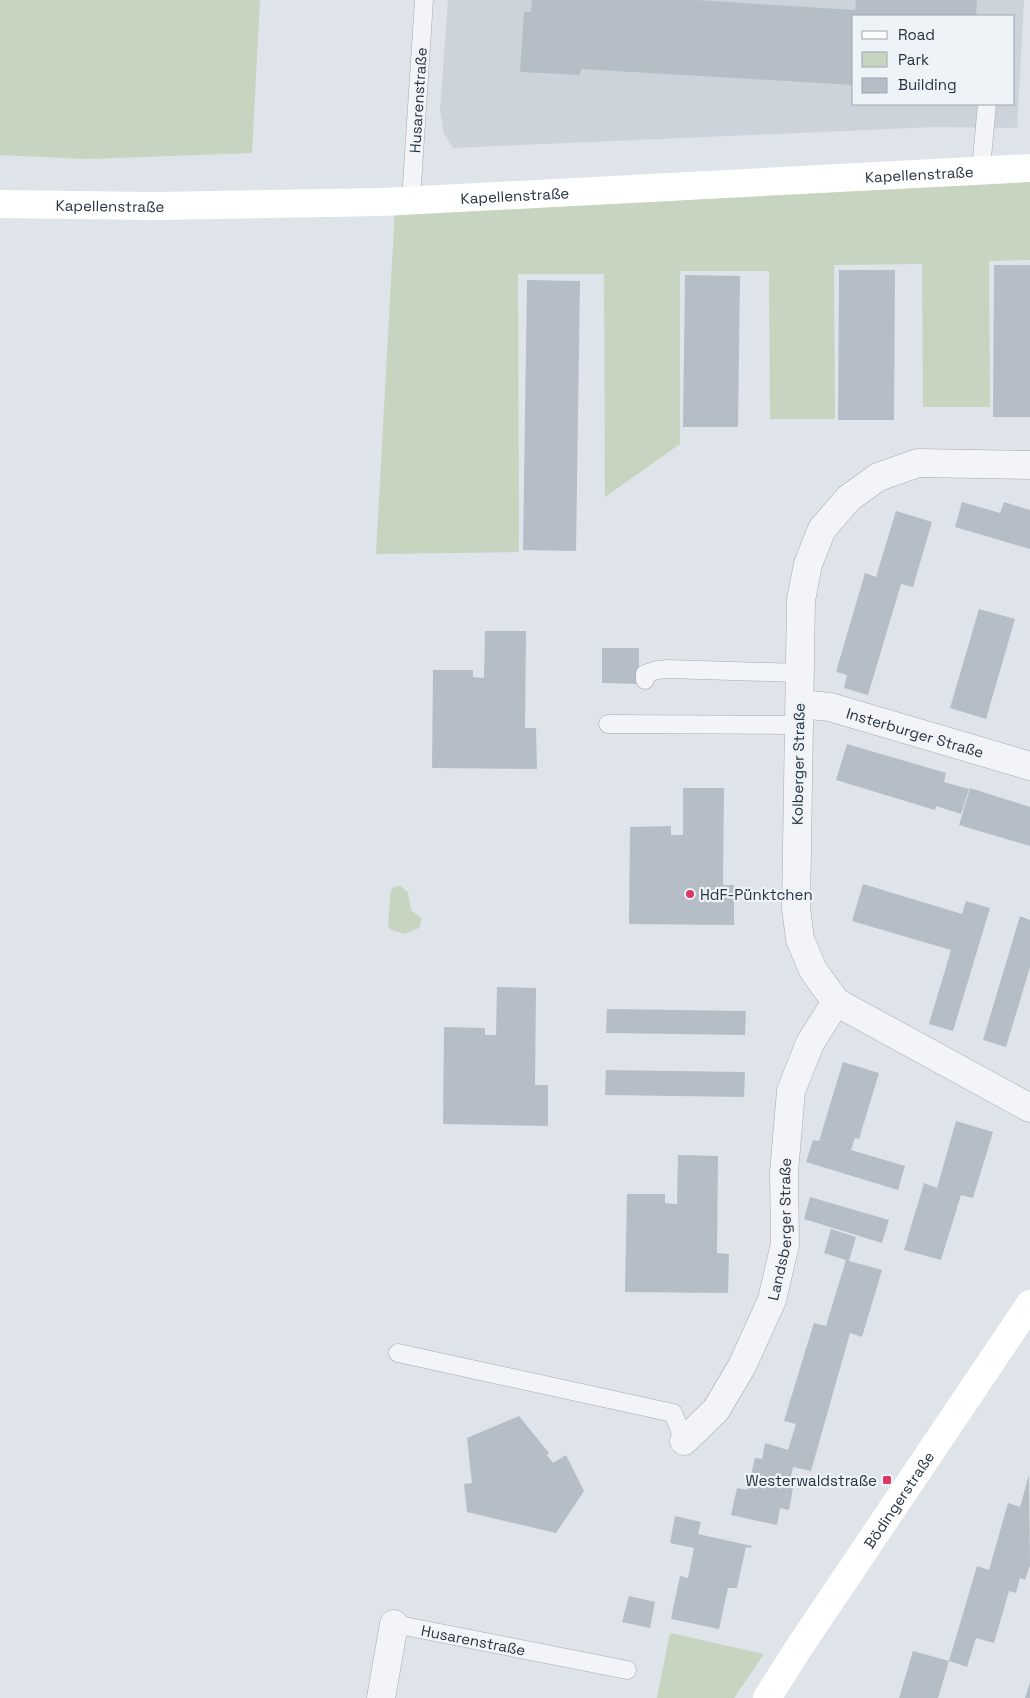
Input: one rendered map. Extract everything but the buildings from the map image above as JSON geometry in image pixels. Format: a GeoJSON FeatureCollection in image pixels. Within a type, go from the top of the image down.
{"type":"FeatureCollection","features":[{"type":"Feature","properties":{"kind":"main road","name":"Kapellenstraße"},"geometry":{"type":"LineString","coordinates":[[0,204],[170,206],[411,200],[1030,168]]}},
{"type":"Feature","properties":{"kind":"main road","name":"Bödingerstraße"},"geometry":{"type":"LineString","coordinates":[[767,1698],[1030,1304]]}},
{"type":"Feature","properties":{"kind":"street","name":"Kolberger Straße"},"geometry":{"type":"LineString","coordinates":[[1030,465],[918,463],[878,477],[849,498],[822,529],[808,564],[801,600],[796,908],[800,939],[812,970],[836,1002],[1030,1108]]}},
{"type":"Feature","properties":{"kind":"street","name":"Insterburger Straße"},"geometry":{"type":"LineString","coordinates":[[800,715],[830,707],[1030,766]]}},
{"type":"Feature","properties":{"kind":"street","name":"Landsberger Straße"},"geometry":{"type":"LineString","coordinates":[[684,1441],[716,1410],[742,1366],[772,1300],[784,1244],[784,1172],[791,1091],[810,1043],[836,1002]]}},
{"type":"Feature","properties":{"kind":"street","name":"Husarenstraße"},"geometry":{"type":"LineString","coordinates":[[381,1698],[394,1624]]}},
{"type":"Feature","properties":{"kind":"lane","name":"Husarenstraße"},"geometry":{"type":"LineString","coordinates":[[411,200],[424,0]]}},
{"type":"Feature","properties":{"kind":"lane"},"geometry":{"type":"LineString","coordinates":[[981,170],[987,105]]}},
{"type":"Feature","properties":{"kind":"lane"},"geometry":{"type":"LineString","coordinates":[[645,680],[646,674],[662,669],[800,673]]}},
{"type":"Feature","properties":{"kind":"lane"},"geometry":{"type":"LineString","coordinates":[[608,724],[800,715]]}},
{"type":"Feature","properties":{"kind":"lane"},"geometry":{"type":"LineString","coordinates":[[398,1352],[673,1413],[684,1441]]}},
{"type":"Feature","properties":{"kind":"lane","name":"Husarenstraße"},"geometry":{"type":"LineString","coordinates":[[394,1624],[627,1670]]}},
{"type":"Feature","properties":{"kind":"shaded area"},"geometry":{"type":"Polygon","coordinates":[[[448,0],[1024,0],[1017,128],[937,127],[453,148],[444,134],[440,111],[448,0]]]}},
{"type":"Feature","properties":{"kind":"green space"},"geometry":{"type":"Polygon","coordinates":[[[0,0],[260,0],[252,153],[87,159],[0,155],[0,0]]]}},
{"type":"Feature","properties":{"kind":"green space"},"geometry":{"type":"Polygon","coordinates":[[[1030,181],[1030,260],[989,261],[990,407],[923,407],[922,264],[834,265],[835,419],[770,419],[769,271],[680,271],[680,444],[605,497],[604,274],[518,274],[519,552],[376,554],[395,208],[1030,181]]]}},
{"type":"Feature","properties":{"kind":"green space"},"geometry":{"type":"Polygon","coordinates":[[[400,886],[408,892],[411,910],[422,919],[419,928],[404,934],[390,929],[388,925],[391,890],[394,887],[400,886]]]}},
{"type":"Feature","properties":{"kind":"green space"},"geometry":{"type":"Polygon","coordinates":[[[670,1633],[764,1654],[734,1698],[657,1698],[670,1633]]]}},
{"type":"Feature","properties":{"kind":"place","name":"HdF-Pünktchen"},"geometry":{"type":"Point","coordinates":[690,894]}},
{"type":"Feature","properties":{"kind":"place","name":"Westerwaldstraße"},"geometry":{"type":"Point","coordinates":[887,1480]}}]}
